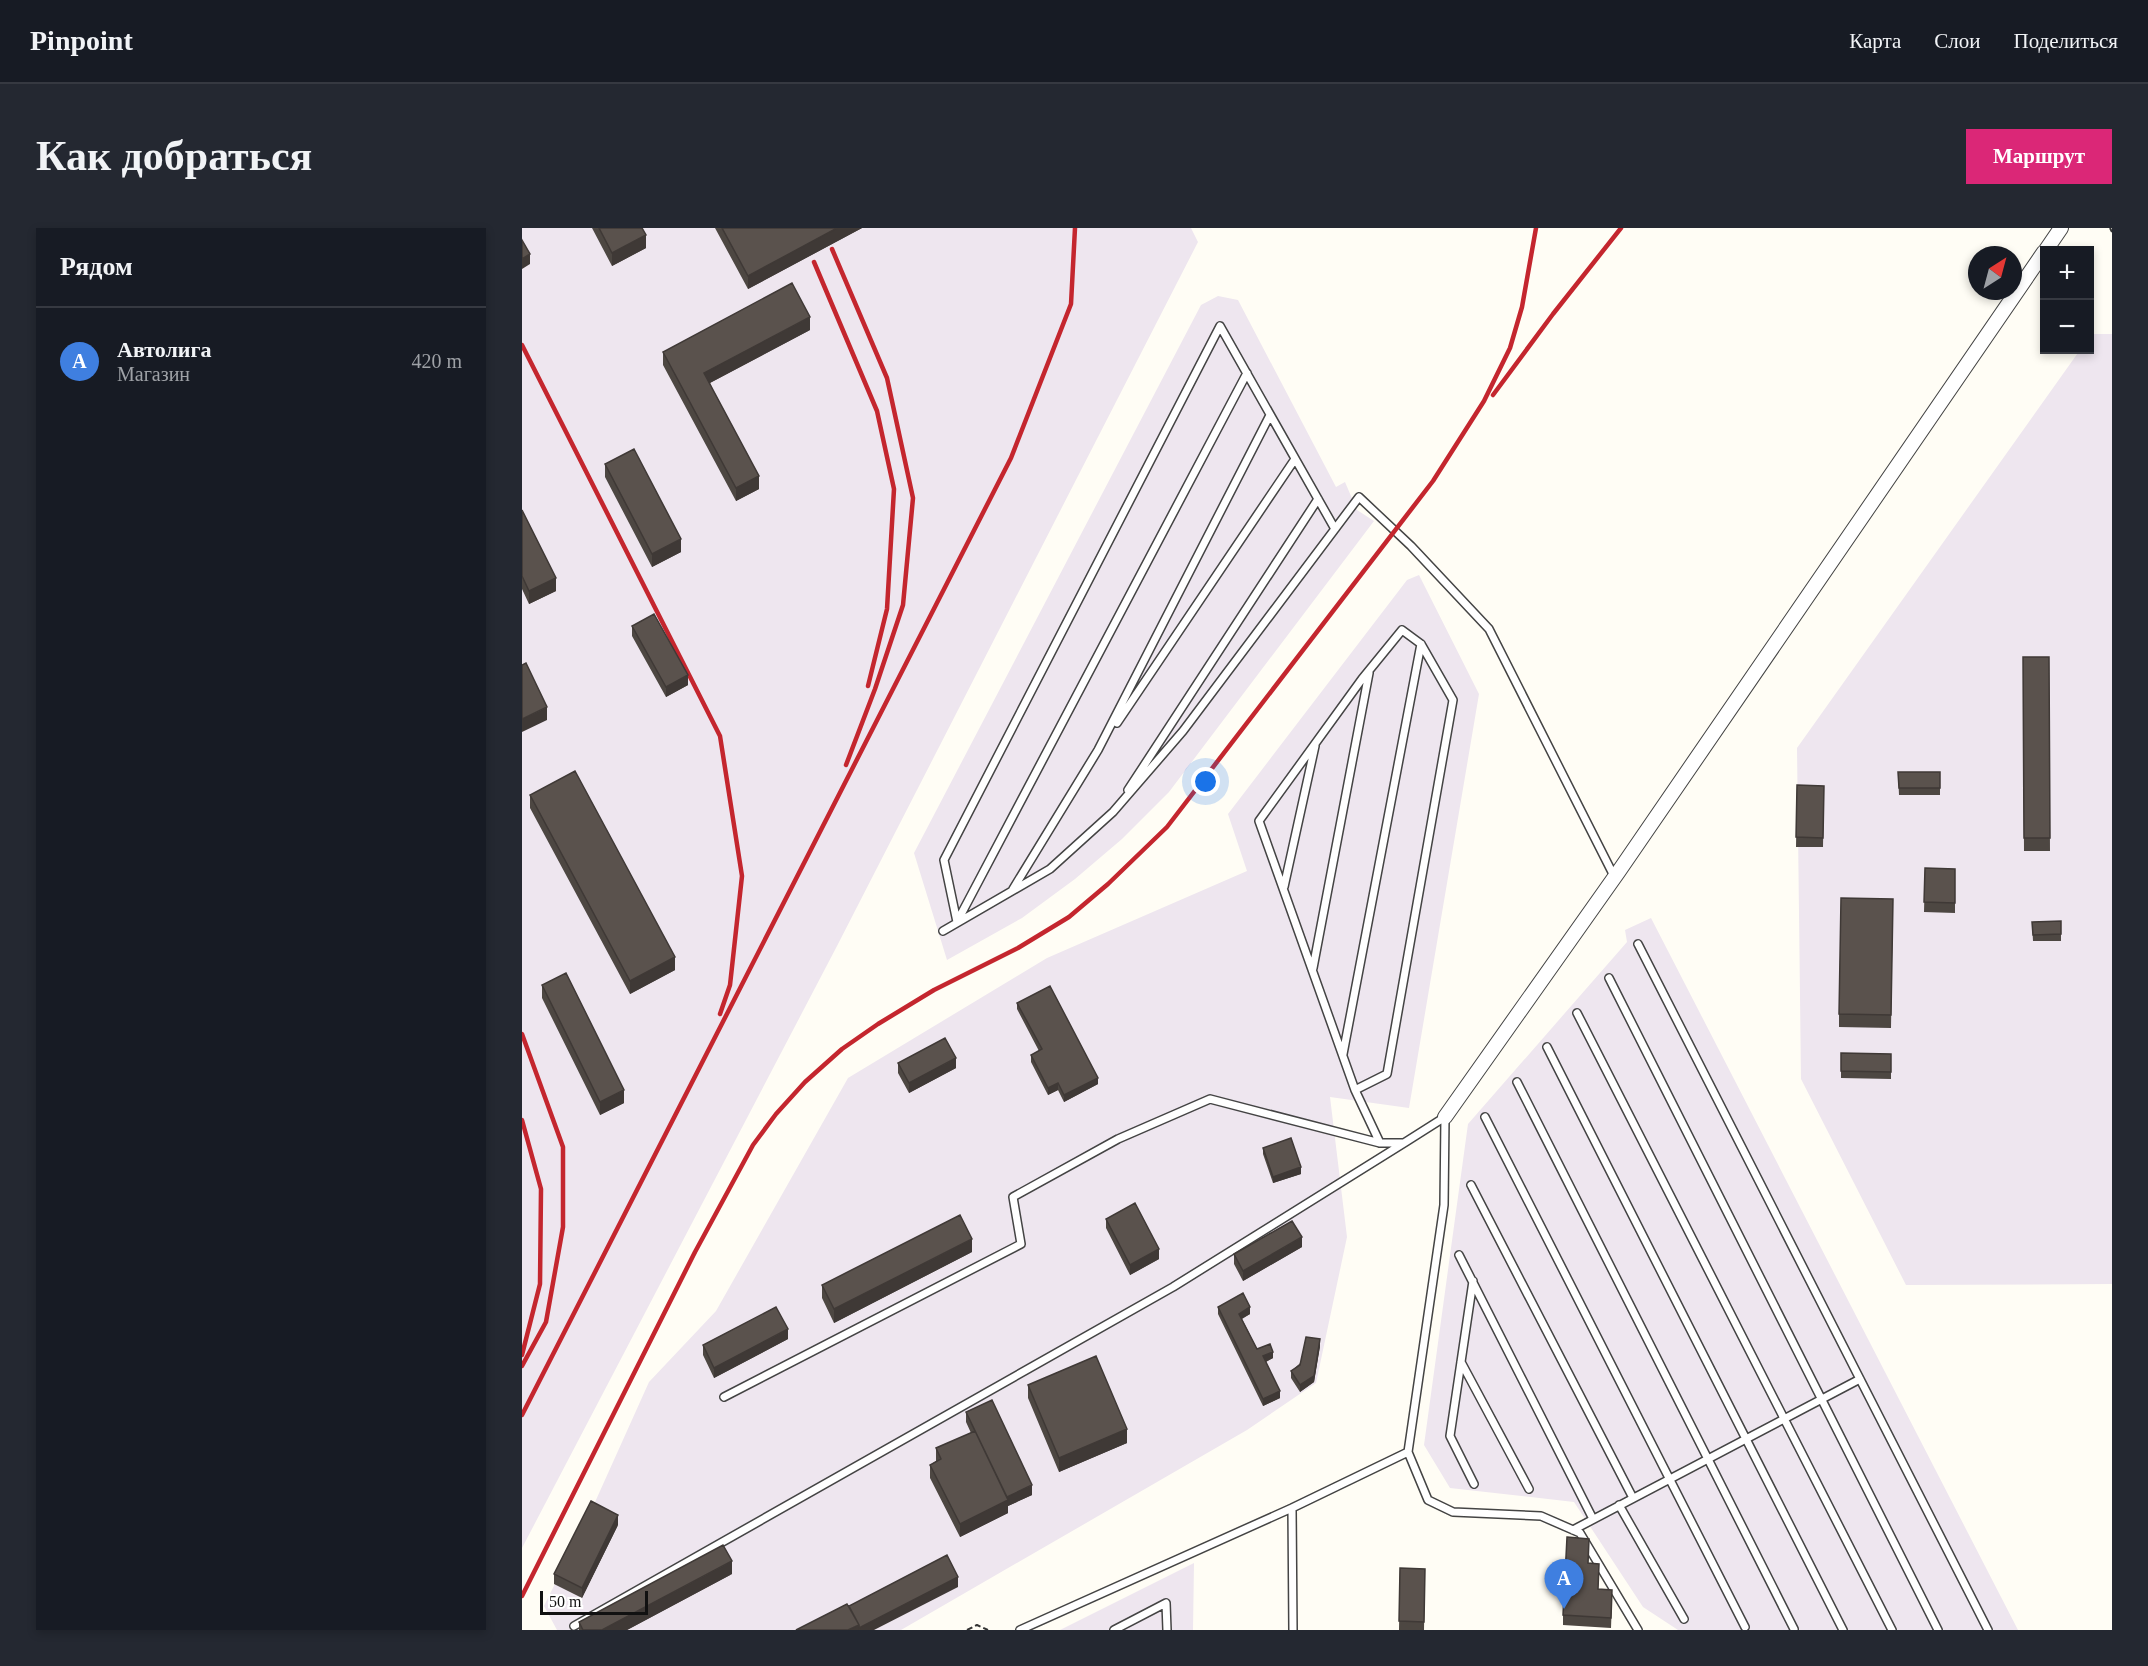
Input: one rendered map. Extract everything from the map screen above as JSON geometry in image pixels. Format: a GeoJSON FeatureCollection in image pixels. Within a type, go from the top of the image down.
{"type":"FeatureCollection","features":[{"type":"Feature","properties":{"kind":"street"},"geometry":{"type":"LineString","coordinates":[[2048,246],[2061,228]]}},
{"type":"Feature","properties":{"kind":"street"},"geometry":{"type":"LineString","coordinates":[[1445,1116],[1615,878],[2040,258]]}},
{"type":"Feature","properties":{"kind":"lane"},"geometry":{"type":"LineString","coordinates":[[957,922],[944,860],[1220,326],[1335,529]]}},
{"type":"Feature","properties":{"kind":"lane"},"geometry":{"type":"LineString","coordinates":[[957,922],[1247,373]]}},
{"type":"Feature","properties":{"kind":"lane"},"geometry":{"type":"LineString","coordinates":[[1098,750],[1270,415]]}},
{"type":"Feature","properties":{"kind":"lane"},"geometry":{"type":"LineString","coordinates":[[1011,891],[1098,750],[1295,459]]}},
{"type":"Feature","properties":{"kind":"lane"},"geometry":{"type":"LineString","coordinates":[[943,931],[1050,869],[1113,812],[1183,732],[1359,497],[1411,546],[1489,629],[1615,878]]}},
{"type":"Feature","properties":{"kind":"lane"},"geometry":{"type":"LineString","coordinates":[[1113,812],[1318,499]]}},
{"type":"Feature","properties":{"kind":"lane"},"geometry":{"type":"LineString","coordinates":[[1355,1089],[1387,1074],[1453,700],[1421,644],[1402,630],[1259,821],[1355,1089],[1380,1143]]}},
{"type":"Feature","properties":{"kind":"lane"},"geometry":{"type":"LineString","coordinates":[[1343,1054],[1421,644]]}},
{"type":"Feature","properties":{"kind":"lane"},"geometry":{"type":"LineString","coordinates":[[1312,969],[1370,670]]}},
{"type":"Feature","properties":{"kind":"lane"},"geometry":{"type":"LineString","coordinates":[[1284,889],[1316,743]]}},
{"type":"Feature","properties":{"kind":"lane"},"geometry":{"type":"LineString","coordinates":[[1638,944],[1988,1630]]}},
{"type":"Feature","properties":{"kind":"lane"},"geometry":{"type":"LineString","coordinates":[[1609,978],[1938,1630]]}},
{"type":"Feature","properties":{"kind":"lane"},"geometry":{"type":"LineString","coordinates":[[1577,1013],[1892,1630]]}},
{"type":"Feature","properties":{"kind":"lane"},"geometry":{"type":"LineString","coordinates":[[1547,1047],[1843,1630]]}},
{"type":"Feature","properties":{"kind":"lane"},"geometry":{"type":"LineString","coordinates":[[1517,1082],[1794,1629]]}},
{"type":"Feature","properties":{"kind":"lane"},"geometry":{"type":"LineString","coordinates":[[724,1397],[1021,1244],[1013,1197],[1118,1139],[1210,1099],[1380,1143],[1404,1143]]}},
{"type":"Feature","properties":{"kind":"lane"},"geometry":{"type":"LineString","coordinates":[[574,1626],[1173,1287],[1445,1116]]}},
{"type":"Feature","properties":{"kind":"lane"},"geometry":{"type":"LineString","coordinates":[[1445,1116],[1444,1205],[1408,1452],[1428,1500],[1453,1512],[1541,1516],[1580,1533],[1638,1630]]}},
{"type":"Feature","properties":{"kind":"lane"},"geometry":{"type":"LineString","coordinates":[[1485,1117],[1744,1627]]}},
{"type":"Feature","properties":{"kind":"lane"},"geometry":{"type":"LineString","coordinates":[[1471,1185],[1633,1498]]}},
{"type":"Feature","properties":{"kind":"lane"},"geometry":{"type":"LineString","coordinates":[[1459,1255],[1593,1519]]}},
{"type":"Feature","properties":{"kind":"lane"},"geometry":{"type":"LineString","coordinates":[[1473,1281],[1450,1436],[1474,1484]]}},
{"type":"Feature","properties":{"kind":"lane"},"geometry":{"type":"LineString","coordinates":[[1461,1362],[1528,1489]]}},
{"type":"Feature","properties":{"kind":"lane"},"geometry":{"type":"LineString","coordinates":[[1573,1530],[1860,1379]]}},
{"type":"Feature","properties":{"kind":"lane"},"geometry":{"type":"LineString","coordinates":[[1020,1630],[1292,1508],[1408,1452]]}},
{"type":"Feature","properties":{"kind":"lane"},"geometry":{"type":"LineString","coordinates":[[1619,1505],[1683,1619]]}},
{"type":"Feature","properties":{"kind":"lane"},"geometry":{"type":"LineString","coordinates":[[1292,1508],[1293,1630]]}},
{"type":"Feature","properties":{"kind":"lane"},"geometry":{"type":"LineString","coordinates":[[1114,1630],[1166,1604],[1167,1630]]}},
{"type":"Feature","properties":{"kind":"path"},"geometry":{"type":"LineString","coordinates":[[2110,228],[2112,232]]}},
{"type":"Feature","properties":{"kind":"path"},"geometry":{"type":"LineString","coordinates":[[967,1630],[977,1625],[988,1630]]}},
{"type":"Feature","properties":{"kind":"shaded area"},"geometry":{"type":"Polygon","coordinates":[[[522,228],[1191,228],[1198,242],[837,946],[522,1548],[522,228]]]}},
{"type":"Feature","properties":{"kind":"shaded area"},"geometry":{"type":"Polygon","coordinates":[[[1218,296],[1238,300],[1336,487],[1345,482],[1357,510],[1374,521],[1169,792],[1122,839],[1075,879],[1022,918],[947,960],[914,853],[1201,305],[1218,296]]]}},
{"type":"Feature","properties":{"kind":"shaded area"},"geometry":{"type":"Polygon","coordinates":[[[2094,334],[2112,334],[2112,1284],[1906,1285],[1801,1079],[1797,748],[2077,354],[2094,354],[2094,334]]]}},
{"type":"Feature","properties":{"kind":"shaded area"},"geometry":{"type":"Polygon","coordinates":[[[1419,575],[1479,694],[1409,1108],[1330,1097],[1347,1237],[1316,1383],[1247,1430],[901,1630],[557,1630],[544,1606],[591,1511],[649,1382],[716,1311],[848,1078],[1047,958],[1247,871],[1228,814],[1407,580],[1419,575]]]}},
{"type":"Feature","properties":{"kind":"shaded area"},"geometry":{"type":"Polygon","coordinates":[[[1651,918],[2018,1630],[1678,1630],[1643,1607],[1574,1502],[1450,1488],[1424,1445],[1468,1124],[1627,942],[1625,930],[1651,918]]]}},
{"type":"Feature","properties":{"kind":"shaded area"},"geometry":{"type":"Polygon","coordinates":[[[1194,1563],[1193,1630],[1060,1630],[1194,1563]]]}},
{"type":"Feature","properties":{"kind":"building"},"geometry":{"type":"Polygon","coordinates":[[[599,228],[642,228],[646,235],[612,253],[599,228]]]}},
{"type":"Feature","properties":{"kind":"building"},"geometry":{"type":"Polygon","coordinates":[[[722,228],[837,228],[748,276],[722,228]]]}},
{"type":"Feature","properties":{"kind":"building"},"geometry":{"type":"Polygon","coordinates":[[[522,240],[530,254],[522,259],[522,240]]]}},
{"type":"Feature","properties":{"kind":"building"},"geometry":{"type":"Polygon","coordinates":[[[792,283],[810,317],[704,373],[759,476],[736,488],[663,352],[792,283]]]}},
{"type":"Feature","properties":{"kind":"building"},"geometry":{"type":"Polygon","coordinates":[[[634,449],[681,539],[652,554],[605,464],[634,449]]]}},
{"type":"Feature","properties":{"kind":"building"},"geometry":{"type":"Polygon","coordinates":[[[522,510],[556,578],[529,591],[522,576],[522,510]]]}},
{"type":"Feature","properties":{"kind":"building"},"geometry":{"type":"Polygon","coordinates":[[[654,614],[688,675],[666,687],[632,626],[654,614]]]}},
{"type":"Feature","properties":{"kind":"building"},"geometry":{"type":"Polygon","coordinates":[[[2023,657],[2049,657],[2050,838],[2024,838],[2023,657]]]}},
{"type":"Feature","properties":{"kind":"building"},"geometry":{"type":"Polygon","coordinates":[[[526,663],[547,707],[522,719],[522,665],[526,663]]]}},
{"type":"Feature","properties":{"kind":"building"},"geometry":{"type":"Polygon","coordinates":[[[575,771],[675,957],[630,981],[530,795],[575,771]]]}},
{"type":"Feature","properties":{"kind":"building"},"geometry":{"type":"Polygon","coordinates":[[[1898,772],[1940,772],[1940,788],[1899,788],[1898,772]]]}},
{"type":"Feature","properties":{"kind":"building"},"geometry":{"type":"Polygon","coordinates":[[[1797,785],[1824,786],[1823,838],[1796,837],[1797,785]]]}},
{"type":"Feature","properties":{"kind":"building"},"geometry":{"type":"Polygon","coordinates":[[[1925,868],[1955,869],[1955,903],[1924,902],[1925,868]]]}},
{"type":"Feature","properties":{"kind":"building"},"geometry":{"type":"Polygon","coordinates":[[[1841,898],[1893,899],[1891,1015],[1839,1014],[1841,898]]]}},
{"type":"Feature","properties":{"kind":"building"},"geometry":{"type":"Polygon","coordinates":[[[2061,921],[2061,934],[2033,935],[2032,922],[2061,921]]]}},
{"type":"Feature","properties":{"kind":"building"},"geometry":{"type":"Polygon","coordinates":[[[566,973],[624,1090],[600,1102],[542,985],[566,973]]]}},
{"type":"Feature","properties":{"kind":"building"},"geometry":{"type":"Polygon","coordinates":[[[1050,986],[1098,1078],[1064,1095],[1058,1083],[1048,1088],[1031,1055],[1042,1049],[1017,1003],[1050,986]]]}},
{"type":"Feature","properties":{"kind":"building"},"geometry":{"type":"Polygon","coordinates":[[[945,1038],[956,1058],[909,1083],[898,1063],[945,1038]]]}},
{"type":"Feature","properties":{"kind":"building"},"geometry":{"type":"Polygon","coordinates":[[[1841,1053],[1891,1054],[1891,1072],[1841,1071],[1841,1053]]]}},
{"type":"Feature","properties":{"kind":"building"},"geometry":{"type":"Polygon","coordinates":[[[1291,1138],[1301,1167],[1273,1177],[1263,1148],[1291,1138]]]}},
{"type":"Feature","properties":{"kind":"building"},"geometry":{"type":"Polygon","coordinates":[[[1135,1203],[1159,1249],[1130,1265],[1106,1219],[1135,1203]]]}},
{"type":"Feature","properties":{"kind":"building"},"geometry":{"type":"Polygon","coordinates":[[[960,1215],[972,1239],[834,1309],[822,1285],[960,1215]]]}},
{"type":"Feature","properties":{"kind":"building"},"geometry":{"type":"Polygon","coordinates":[[[1292,1221],[1302,1237],[1243,1271],[1234,1254],[1292,1221]]]}},
{"type":"Feature","properties":{"kind":"building"},"geometry":{"type":"Polygon","coordinates":[[[1243,1293],[1250,1307],[1239,1314],[1257,1349],[1270,1344],[1273,1352],[1263,1356],[1280,1391],[1263,1399],[1218,1307],[1243,1293]]]}},
{"type":"Feature","properties":{"kind":"building"},"geometry":{"type":"Polygon","coordinates":[[[776,1307],[788,1329],[714,1368],[703,1345],[776,1307]]]}},
{"type":"Feature","properties":{"kind":"building"},"geometry":{"type":"Polygon","coordinates":[[[1306,1337],[1320,1339],[1314,1376],[1300,1385],[1291,1371],[1300,1365],[1306,1337]]]}},
{"type":"Feature","properties":{"kind":"building"},"geometry":{"type":"Polygon","coordinates":[[[1096,1356],[1127,1429],[1059,1458],[1028,1385],[1096,1356]]]}},
{"type":"Feature","properties":{"kind":"building"},"geometry":{"type":"Polygon","coordinates":[[[992,1400],[1032,1485],[1007,1497],[966,1412],[992,1400]]]}},
{"type":"Feature","properties":{"kind":"building"},"geometry":{"type":"Polygon","coordinates":[[[975,1431],[1008,1500],[960,1524],[930,1465],[941,1459],[936,1448],[975,1431]]]}},
{"type":"Feature","properties":{"kind":"building"},"geometry":{"type":"Polygon","coordinates":[[[591,1501],[618,1515],[582,1588],[554,1574],[591,1501]]]}},
{"type":"Feature","properties":{"kind":"building"},"geometry":{"type":"Polygon","coordinates":[[[1567,1537],[1589,1539],[1588,1563],[1599,1564],[1598,1589],[1612,1590],[1611,1618],[1563,1615],[1567,1537]]]}},
{"type":"Feature","properties":{"kind":"building"},"geometry":{"type":"Polygon","coordinates":[[[723,1545],[732,1561],[602,1630],[583,1630],[579,1622],[723,1545]]]}},
{"type":"Feature","properties":{"kind":"building"},"geometry":{"type":"Polygon","coordinates":[[[947,1555],[958,1577],[859,1628],[849,1606],[947,1555]]]}},
{"type":"Feature","properties":{"kind":"building"},"geometry":{"type":"Polygon","coordinates":[[[1400,1568],[1425,1569],[1424,1622],[1399,1621],[1400,1568]]]}},
{"type":"Feature","properties":{"kind":"building"},"geometry":{"type":"Polygon","coordinates":[[[847,1604],[859,1625],[848,1630],[796,1630],[847,1604]]]}},
{"type":"Feature","properties":{"kind":"railway"},"geometry":{"type":"LineString","coordinates":[[522,1415],[1011,458],[1071,304],[1075,228]]}},
{"type":"Feature","properties":{"kind":"railway"},"geometry":{"type":"LineString","coordinates":[[522,1596],[695,1252],[753,1145],[776,1114],[805,1082],[842,1049],[934,990],[1018,948],[1069,917],[1108,884],[1167,827],[1433,481],[1484,401],[1510,348],[1522,307],[1536,228]]}},
{"type":"Feature","properties":{"kind":"railway"},"geometry":{"type":"LineString","coordinates":[[1493,395],[1621,228]]}},
{"type":"Feature","properties":{"kind":"railway"},"geometry":{"type":"LineString","coordinates":[[832,249],[887,378],[913,498],[903,605],[875,689],[846,765]]}},
{"type":"Feature","properties":{"kind":"railway"},"geometry":{"type":"LineString","coordinates":[[814,262],[877,411],[894,489],[887,609],[868,686]]}},
{"type":"Feature","properties":{"kind":"railway"},"geometry":{"type":"LineString","coordinates":[[522,345],[720,736],[742,876],[730,985],[720,1014]]}},
{"type":"Feature","properties":{"kind":"railway"},"geometry":{"type":"LineString","coordinates":[[522,1034],[563,1147],[563,1227],[546,1322],[522,1366]]}},
{"type":"Feature","properties":{"kind":"railway"},"geometry":{"type":"LineString","coordinates":[[522,1120],[541,1189],[540,1284],[522,1355]]}},
{"type":"Feature","properties":{"kind":"place","name":"Автолига"},"geometry":{"type":"Point","coordinates":[1564,1609]}}]}
